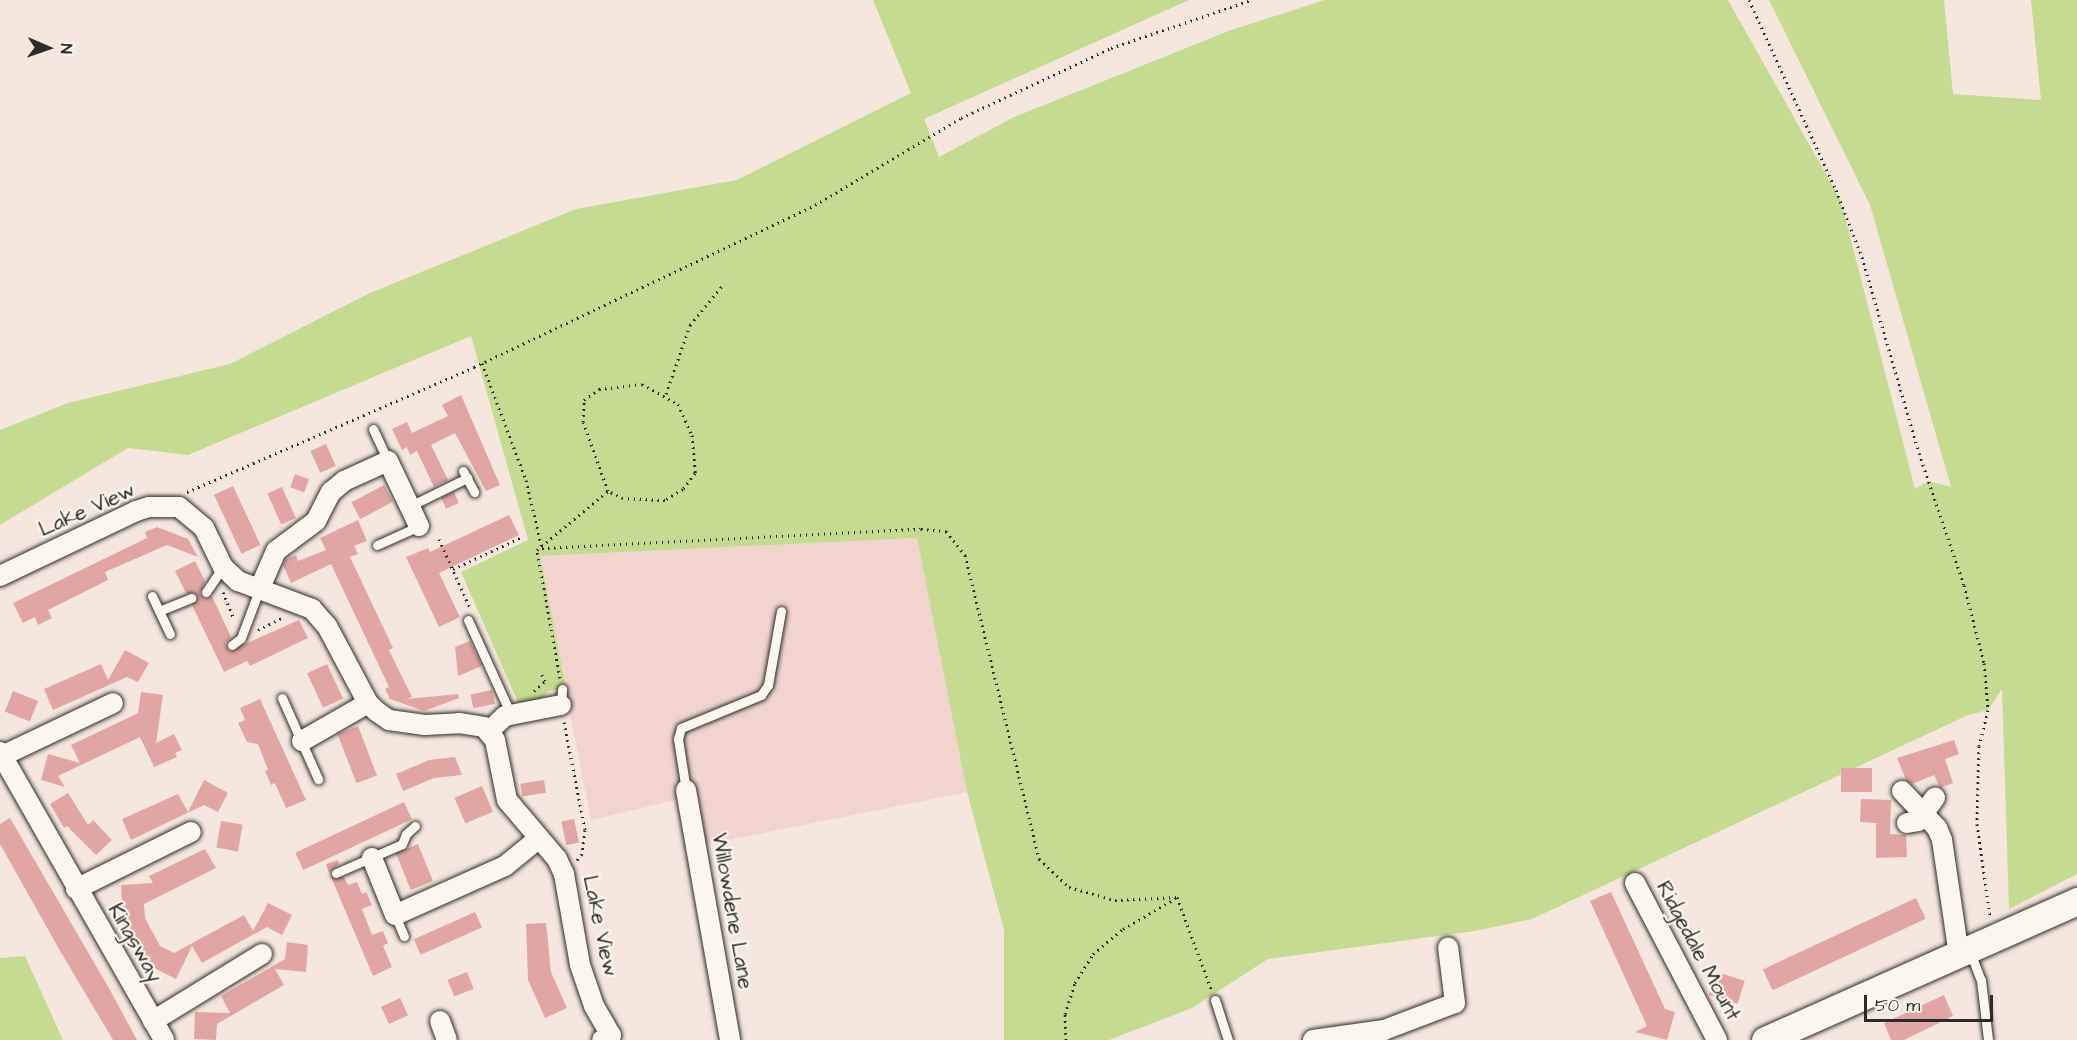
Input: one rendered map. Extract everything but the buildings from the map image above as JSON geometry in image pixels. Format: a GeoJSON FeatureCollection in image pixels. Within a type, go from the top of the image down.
{"type":"FeatureCollection","features":[{"type":"Feature","properties":{"kind":"street"},"geometry":{"type":"LineString","coordinates":[[259,590],[276,550],[315,521],[331,492],[344,481],[388,461],[419,526]]}},
{"type":"Feature","properties":{"kind":"street","name":"Lake View"},"geometry":{"type":"LineString","coordinates":[[0,576],[135,511],[149,507],[178,507]]}},
{"type":"Feature","properties":{"kind":"street"},"geometry":{"type":"LineString","coordinates":[[178,507],[204,528],[223,567],[238,581],[312,609],[327,626],[368,703],[389,720],[425,725],[476,724],[489,731],[511,715],[561,697]]}},
{"type":"Feature","properties":{"kind":"street","name":"Kingsway"},"geometry":{"type":"LineString","coordinates":[[113,703],[1,755],[164,1040]]}},
{"type":"Feature","properties":{"kind":"street"},"geometry":{"type":"LineString","coordinates":[[302,741],[368,703]]}},
{"type":"Feature","properties":{"kind":"street","name":"Lake View"},"geometry":{"type":"LineString","coordinates":[[489,731],[495,740],[507,800],[564,874],[580,965],[594,1006],[609,1038]]}},
{"type":"Feature","properties":{"kind":"street","name":"Willowdene Lane"},"geometry":{"type":"LineString","coordinates":[[686,790],[730,1040]]}},
{"type":"Feature","properties":{"kind":"street"},"geometry":{"type":"LineString","coordinates":[[1902,791],[1916,819],[1942,840],[1964,952]]}},
{"type":"Feature","properties":{"kind":"street"},"geometry":{"type":"LineString","coordinates":[[1916,819],[1935,798]]}},
{"type":"Feature","properties":{"kind":"street","name":"Kingsway"},"geometry":{"type":"LineString","coordinates":[[76,889],[191,832]]}},
{"type":"Feature","properties":{"kind":"street"},"geometry":{"type":"LineString","coordinates":[[372,858],[395,915],[505,866],[538,839]]}},
{"type":"Feature","properties":{"kind":"street","name":"Ridgedale Mount"},"geometry":{"type":"LineString","coordinates":[[1635,884],[1717,1040]]}},
{"type":"Feature","properties":{"kind":"street"},"geometry":{"type":"LineString","coordinates":[[1765,1040],[2077,901]]}},
{"type":"Feature","properties":{"kind":"street"},"geometry":{"type":"LineString","coordinates":[[1320,1039],[1385,1035],[1463,1004],[1448,947]]}},
{"type":"Feature","properties":{"kind":"street"},"geometry":{"type":"LineString","coordinates":[[153,1021],[262,954]]}},
{"type":"Feature","properties":{"kind":"street"},"geometry":{"type":"LineString","coordinates":[[440,1021],[447,1040]]}},
{"type":"Feature","properties":{"kind":"lane"},"geometry":{"type":"LineString","coordinates":[[373,429],[388,461]]}},
{"type":"Feature","properties":{"kind":"lane"},"geometry":{"type":"LineString","coordinates":[[410,506],[465,474],[474,492]]}},
{"type":"Feature","properties":{"kind":"lane"},"geometry":{"type":"LineString","coordinates":[[377,545],[419,526]]}},
{"type":"Feature","properties":{"kind":"lane"},"geometry":{"type":"LineString","coordinates":[[206,592],[223,567]]}},
{"type":"Feature","properties":{"kind":"lane"},"geometry":{"type":"LineString","coordinates":[[232,645],[242,638],[259,590]]}},
{"type":"Feature","properties":{"kind":"lane"},"geometry":{"type":"LineString","coordinates":[[152,596],[170,634]]}},
{"type":"Feature","properties":{"kind":"lane"},"geometry":{"type":"LineString","coordinates":[[159,610],[191,598]]}},
{"type":"Feature","properties":{"kind":"lane"},"geometry":{"type":"LineString","coordinates":[[686,790],[678,739],[681,728],[761,695],[768,685],[781,611]]}},
{"type":"Feature","properties":{"kind":"lane"},"geometry":{"type":"LineString","coordinates":[[468,620],[511,715]]}},
{"type":"Feature","properties":{"kind":"lane"},"geometry":{"type":"LineString","coordinates":[[282,698],[318,779]]}},
{"type":"Feature","properties":{"kind":"lane"},"geometry":{"type":"LineString","coordinates":[[336,873],[402,844],[406,834],[415,826]]}},
{"type":"Feature","properties":{"kind":"lane"},"geometry":{"type":"LineString","coordinates":[[395,915],[404,936]]}},
{"type":"Feature","properties":{"kind":"lane"},"geometry":{"type":"LineString","coordinates":[[1964,952],[1981,980],[1988,1040]]}},
{"type":"Feature","properties":{"kind":"lane"},"geometry":{"type":"LineString","coordinates":[[1215,1000],[1228,1040]]}},
{"type":"Feature","properties":{"kind":"path"},"geometry":{"type":"LineString","coordinates":[[178,507],[185,493],[199,486],[482,363],[815,205],[961,118],[1111,48],[1251,0]]}},
{"type":"Feature","properties":{"kind":"path"},"geometry":{"type":"LineString","coordinates":[[1749,0],[1836,190],[1862,257],[1919,453],[1964,585],[1983,663],[1988,710],[1979,746],[1977,824],[1985,900],[1997,937]]}},
{"type":"Feature","properties":{"kind":"path"},"geometry":{"type":"LineString","coordinates":[[666,394],[690,326],[722,286]]}},
{"type":"Feature","properties":{"kind":"path"},"geometry":{"type":"LineString","coordinates":[[482,363],[526,480],[541,545],[537,559],[585,830],[582,854],[564,874]]}},
{"type":"Feature","properties":{"kind":"path"},"geometry":{"type":"LineString","coordinates":[[642,384],[666,394],[678,404],[692,435],[695,473],[682,489],[665,500],[623,498],[608,490],[583,422],[584,400],[599,389],[642,384]]}},
{"type":"Feature","properties":{"kind":"path"},"geometry":{"type":"LineString","coordinates":[[541,545],[608,490]]}},
{"type":"Feature","properties":{"kind":"path"},"geometry":{"type":"LineString","coordinates":[[541,545],[542,548],[921,529],[945,531],[965,555],[1039,859],[1069,887],[1115,900],[1177,897]]}},
{"type":"Feature","properties":{"kind":"path"},"geometry":{"type":"LineString","coordinates":[[453,569],[524,536]]}},
{"type":"Feature","properties":{"kind":"path"},"geometry":{"type":"LineString","coordinates":[[528,693],[545,681],[542,675]]}},
{"type":"Feature","properties":{"kind":"path"},"geometry":{"type":"LineString","coordinates":[[1177,897],[1215,1000]]}},
{"type":"Feature","properties":{"kind":"path"},"geometry":{"type":"LineString","coordinates":[[1066,1040],[1068,1004],[1075,983],[1093,954],[1123,929],[1177,897]]}},
{"type":"Feature","properties":{"kind":"shaded area"},"geometry":{"type":"Polygon","coordinates":[[[917,538],[967,792],[694,847],[680,799],[591,820],[539,556],[917,538]]]}},
{"type":"Feature","properties":{"kind":"green space"},"geometry":{"type":"Polygon","coordinates":[[[873,0],[1189,0],[924,119],[939,157],[1014,117],[1231,30],[1325,0],[1728,0],[1841,201],[1915,489],[1928,481],[1951,487],[1870,205],[1769,0],[1944,0],[1953,94],[2041,100],[2031,0],[2077,0],[2077,874],[2009,909],[2002,689],[1988,710],[1968,715],[1532,919],[1474,931],[1268,959],[1192,1008],[1109,1040],[1004,1040],[1004,930],[967,792],[917,538],[540,556],[566,688],[549,691],[540,701],[518,702],[461,572],[528,540],[471,336],[188,455],[128,448],[0,525],[0,430],[68,403],[230,364],[370,293],[576,209],[737,180],[911,93],[873,0]]]}},
{"type":"Feature","properties":{"kind":"green space"},"geometry":{"type":"Polygon","coordinates":[[[25,956],[63,1040],[0,1040],[0,958],[25,956]]]}}]}
